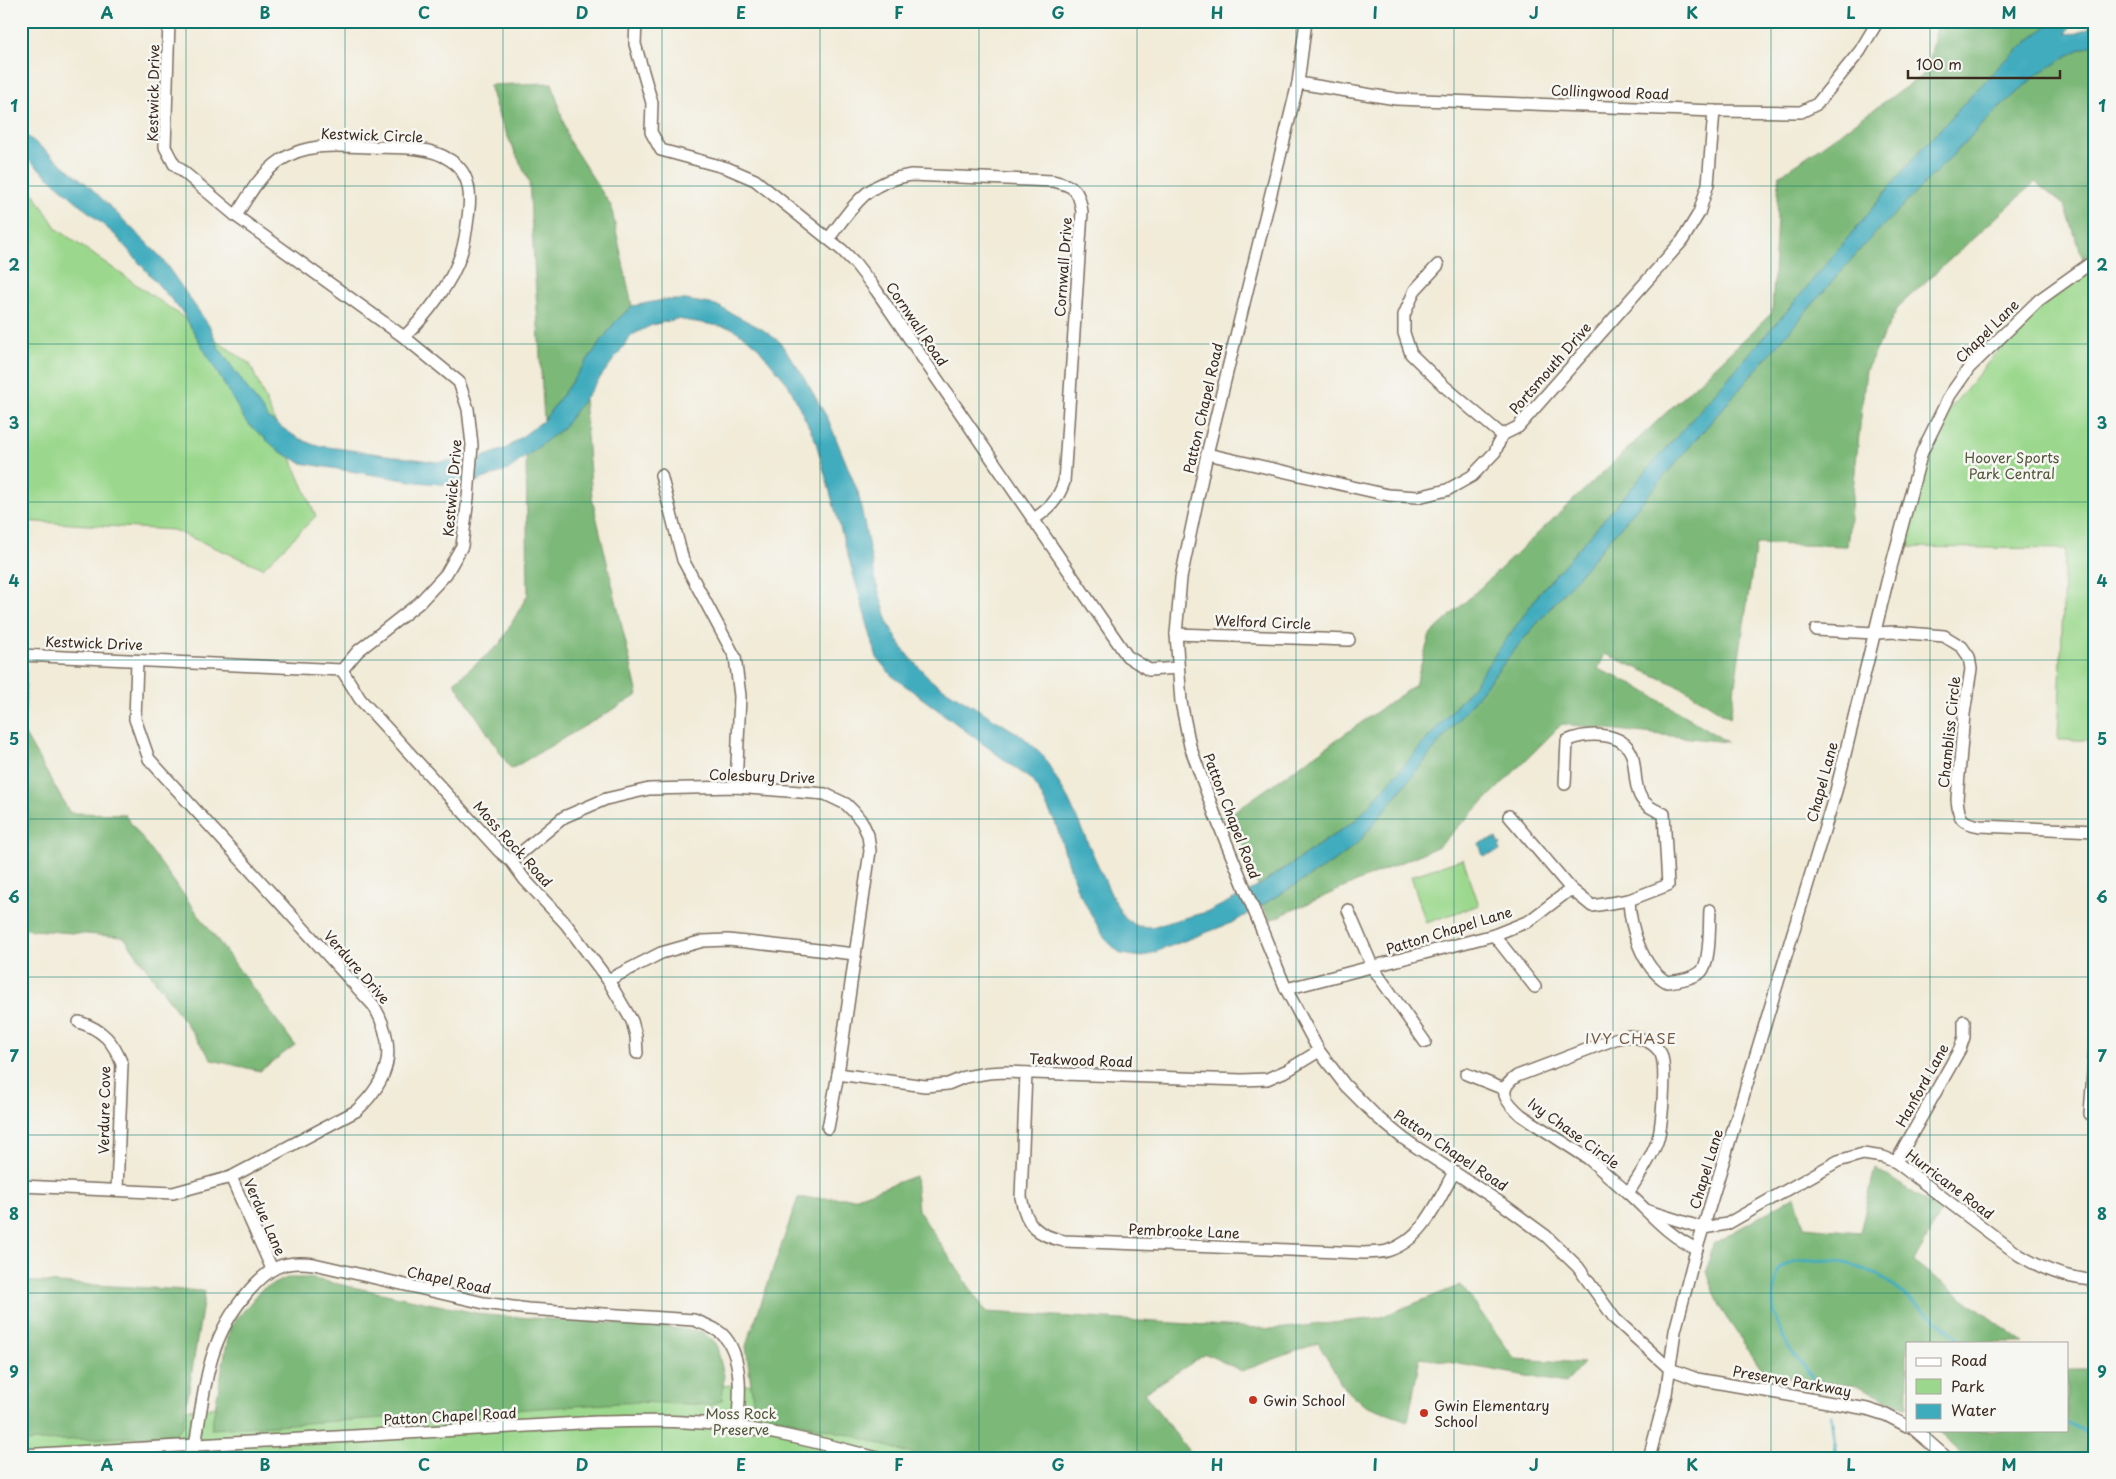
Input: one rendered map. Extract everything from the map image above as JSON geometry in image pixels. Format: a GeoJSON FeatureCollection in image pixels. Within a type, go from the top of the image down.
{"type":"FeatureCollection","features":[{"type":"Feature","properties":{"kind":"street","name":"Kestwick Drive"},"geometry":{"type":"LineString","coordinates":[[21,655],[342,670],[358,651],[419,603],[446,574],[462,546],[472,444],[468,409],[459,382],[404,338],[236,216],[174,164],[165,147],[170,21]]}},
{"type":"Feature","properties":{"kind":"street","name":"Cornwall Road"},"geometry":{"type":"LineString","coordinates":[[636,21],[635,44],[652,103],[651,132],[661,150],[727,168],[755,180],[828,238],[855,263],[1127,656],[1149,670],[1178,668]]}},
{"type":"Feature","properties":{"kind":"street","name":"Patton Chapel Road"},"geometry":{"type":"LineString","coordinates":[[1306,21],[1298,83],[1207,454],[1182,578],[1176,634],[1181,702],[1190,746],[1214,815],[1286,989],[1319,1051],[1345,1085],[1377,1117],[1404,1139],[1501,1203],[1546,1236],[1578,1267],[1615,1319],[1670,1369]]}},
{"type":"Feature","properties":{"kind":"street","name":"Collingwood Road"},"geometry":{"type":"LineString","coordinates":[[1298,83],[1396,98],[1714,111],[1801,112],[1817,104],[1860,51],[1878,21]]}},
{"type":"Feature","properties":{"kind":"street","name":"Portsmouth Drive"},"geometry":{"type":"LineString","coordinates":[[1207,454],[1388,495],[1418,497],[1447,490],[1472,476],[1495,452],[1502,436],[1518,427],[1682,240],[1699,212],[1708,184],[1714,111]]}},
{"type":"Feature","properties":{"kind":"street","name":"Kestwick Circle"},"geometry":{"type":"LineString","coordinates":[[236,216],[265,173],[280,160],[303,150],[319,146],[404,148],[440,154],[450,159],[464,174],[470,194],[465,241],[458,263],[443,288],[416,326],[404,338]]}},
{"type":"Feature","properties":{"kind":"street","name":"Cornwall Drive"},"geometry":{"type":"LineString","coordinates":[[828,238],[864,193],[891,178],[911,174],[1053,181],[1066,184],[1076,190],[1080,198],[1082,212],[1064,482],[1053,505],[1034,519]]}},
{"type":"Feature","properties":{"kind":"street","name":"Chapel Lane"},"geometry":{"type":"LineString","coordinates":[[1670,1369],[1676,1331],[1696,1249],[1836,791],[1922,452],[1950,395],[1969,368],[2039,300],[2095,260]]}},
{"type":"Feature","properties":{"kind":"street"},"geometry":{"type":"LineString","coordinates":[[1438,265],[1415,290],[1404,315],[1404,333],[1411,354],[1444,386],[1502,436]]}},
{"type":"Feature","properties":{"kind":"street"},"geometry":{"type":"LineString","coordinates":[[661,475],[683,560],[735,656],[740,696],[736,787]]}},
{"type":"Feature","properties":{"kind":"street","name":"Chambliss Circle"},"geometry":{"type":"LineString","coordinates":[[1816,630],[1875,633],[1896,632],[1944,636],[1962,647],[1969,657],[1971,669],[1964,714],[1957,799],[1958,813],[1962,820],[1968,824],[1980,826],[2095,831]]}},
{"type":"Feature","properties":{"kind":"street","name":"Welford Circle"},"geometry":{"type":"LineString","coordinates":[[1176,634],[1349,640]]}},
{"type":"Feature","properties":{"kind":"street","name":"Verdure Drive"},"geometry":{"type":"LineString","coordinates":[[21,1186],[173,1193],[231,1178],[356,1112],[371,1097],[386,1071],[389,1045],[384,1022],[374,1006],[149,758],[135,719],[137,660]]}},
{"type":"Feature","properties":{"kind":"street","name":"Moss Rock Road"},"geometry":{"type":"LineString","coordinates":[[342,670],[360,699],[499,851],[511,861],[525,880],[566,924],[608,980],[632,1021],[636,1036],[637,1053]]}},
{"type":"Feature","properties":{"kind":"street"},"geometry":{"type":"LineString","coordinates":[[1509,816],[1571,889],[1592,906],[1629,900],[1668,885],[1664,814],[1651,809],[1640,796],[1631,754],[1624,743],[1608,736],[1576,737],[1567,740],[1565,784]]}},
{"type":"Feature","properties":{"kind":"street","name":"Colesbury Drive"},"geometry":{"type":"LineString","coordinates":[[511,861],[564,818],[606,799],[648,790],[736,787],[825,794],[846,804],[862,822],[868,835],[870,851],[838,1074],[828,1128]]}},
{"type":"Feature","properties":{"kind":"street","name":"Patton Chapel Lane"},"geometry":{"type":"LineString","coordinates":[[1286,989],[1373,968],[1494,935],[1529,921],[1571,889]]}},
{"type":"Feature","properties":{"kind":"street"},"geometry":{"type":"LineString","coordinates":[[1629,900],[1630,918],[1635,937],[1651,966],[1660,978],[1667,982],[1699,973],[1704,968],[1708,952],[1710,910]]}},
{"type":"Feature","properties":{"kind":"street"},"geometry":{"type":"LineString","coordinates":[[1348,910],[1373,968],[1425,1042]]}},
{"type":"Feature","properties":{"kind":"street"},"geometry":{"type":"LineString","coordinates":[[1494,935],[1535,987]]}},
{"type":"Feature","properties":{"kind":"street"},"geometry":{"type":"LineString","coordinates":[[608,980],[661,953],[703,941],[728,940],[855,954]]}},
{"type":"Feature","properties":{"kind":"street","name":"Hanford Lane"},"geometry":{"type":"LineString","coordinates":[[1896,1162],[1960,1049],[1964,1037],[1964,1021]]}},
{"type":"Feature","properties":{"kind":"street","name":"Verdure Cove"},"geometry":{"type":"LineString","coordinates":[[79,1022],[96,1028],[109,1040],[117,1050],[122,1064],[117,1190]]}},
{"type":"Feature","properties":{"kind":"street"},"geometry":{"type":"LineString","coordinates":[[1466,1074],[1504,1089],[1508,1082],[1517,1076],[1615,1039],[1628,1036],[1639,1037],[1655,1047],[1660,1054],[1664,1072],[1658,1140],[1644,1170],[1628,1192]]}},
{"type":"Feature","properties":{"kind":"street"},"geometry":{"type":"LineString","coordinates":[[2090,1114],[2095,1046]]}},
{"type":"Feature","properties":{"kind":"street","name":"Teakwood Road"},"geometry":{"type":"LineString","coordinates":[[838,1074],[924,1086],[948,1084],[965,1077],[988,1073],[1242,1080],[1268,1079],[1288,1070],[1319,1051]]}},
{"type":"Feature","properties":{"kind":"street","name":"Pembrooke Lane"},"geometry":{"type":"LineString","coordinates":[[1026,1073],[1022,1181],[1024,1209],[1032,1226],[1039,1232],[1057,1240],[1364,1253],[1386,1251],[1404,1244],[1415,1236],[1425,1223],[1454,1172]]}},
{"type":"Feature","properties":{"kind":"street","name":"Ivy Chase Circle"},"geometry":{"type":"LineString","coordinates":[[1504,1089],[1506,1098],[1511,1106],[1521,1115],[1590,1159],[1648,1211],[1662,1228],[1684,1244],[1696,1249]]}},
{"type":"Feature","properties":{"kind":"street","name":"Hurricane Road"},"geometry":{"type":"LineString","coordinates":[[1703,1228],[1727,1224],[1838,1161],[1863,1154],[1883,1157],[1896,1162],[2027,1260],[2051,1271],[2071,1277],[2095,1280]]}},
{"type":"Feature","properties":{"kind":"street","name":"Verdue Lane"},"geometry":{"type":"LineString","coordinates":[[231,1178],[272,1268]]}},
{"type":"Feature","properties":{"kind":"street","name":"Ivy Chase Circle"},"geometry":{"type":"LineString","coordinates":[[1648,1211],[1703,1228]]}},
{"type":"Feature","properties":{"kind":"street","name":"Chapel Road"},"geometry":{"type":"LineString","coordinates":[[272,1268],[284,1263],[314,1264],[484,1303],[528,1309],[694,1320],[711,1326],[722,1334],[732,1347],[740,1392],[737,1427]]}},
{"type":"Feature","properties":{"kind":"street"},"geometry":{"type":"LineString","coordinates":[[196,1446],[206,1376],[217,1340],[227,1320],[240,1301],[258,1280],[272,1268]]}},
{"type":"Feature","properties":{"kind":"street"},"geometry":{"type":"LineString","coordinates":[[1648,1458],[1666,1394],[1670,1369]]}},
{"type":"Feature","properties":{"kind":"street","name":"Preserve Parkway"},"geometry":{"type":"LineString","coordinates":[[1670,1369],[1697,1379],[1867,1409],[1886,1415],[1906,1425]]}},
{"type":"Feature","properties":{"kind":"street","name":"Patton Chapel Road"},"geometry":{"type":"LineString","coordinates":[[21,1455],[597,1422],[686,1422],[737,1427],[787,1435],[877,1458]]}},
{"type":"Feature","properties":{"kind":"street"},"geometry":{"type":"LineString","coordinates":[[1917,1432],[1947,1458]]}},
{"type":"Feature","properties":{"kind":"green space"},"geometry":{"type":"Polygon","coordinates":[[[1679,21],[1782,21],[1782,26],[1679,21]]]}},
{"type":"Feature","properties":{"kind":"green space"},"geometry":{"type":"Polygon","coordinates":[[[1938,21],[2053,21],[2001,64],[1919,152],[1787,311],[1541,591],[1469,691],[1357,819],[1258,886],[1232,813],[1415,685],[1430,635],[1772,313],[1779,176],[1927,72],[1938,21]]]}},
{"type":"Feature","properties":{"kind":"green space"},"geometry":{"type":"Polygon","coordinates":[[[2095,44],[2095,250],[2083,259],[2065,206],[2035,182],[1898,307],[1866,370],[1847,546],[1756,544],[1730,718],[1683,688],[1605,654],[1598,669],[1633,684],[1727,742],[1562,724],[1439,846],[1270,920],[1262,905],[1337,860],[1359,842],[1521,642],[1863,246],[1995,112],[2038,74],[2076,51],[2095,44]]]}},
{"type":"Feature","properties":{"kind":"green space"},"geometry":{"type":"Polygon","coordinates":[[[552,83],[569,141],[611,206],[632,306],[615,322],[544,420],[529,182],[500,120],[489,85],[552,83]]]}},
{"type":"Feature","properties":{"kind":"green space"},"geometry":{"type":"Polygon","coordinates":[[[21,174],[57,229],[250,364],[316,516],[263,568],[173,530],[21,521],[21,174]]]}},
{"type":"Feature","properties":{"kind":"green space","name":"Hoover Sports Park Central"},"geometry":{"type":"Polygon","coordinates":[[[2095,267],[2095,740],[2058,740],[2065,549],[1904,547],[1939,422],[2033,308],[2095,267]]]}},
{"type":"Feature","properties":{"kind":"green space"},"geometry":{"type":"Polygon","coordinates":[[[584,399],[592,498],[638,695],[511,769],[454,682],[500,644],[528,594],[526,456],[562,429],[584,399]]]}},
{"type":"Feature","properties":{"kind":"green space"},"geometry":{"type":"Polygon","coordinates":[[[21,670],[26,670],[24,733],[70,813],[124,814],[295,1045],[260,1071],[212,1060],[124,937],[21,929],[21,670]]]}},
{"type":"Feature","properties":{"kind":"green space"},"geometry":{"type":"Polygon","coordinates":[[[1463,859],[1479,905],[1426,923],[1411,876],[1463,859]]]}},
{"type":"Feature","properties":{"kind":"green space"},"geometry":{"type":"Polygon","coordinates":[[[1875,1168],[1941,1211],[1914,1262],[2023,1342],[1906,1342],[1906,1408],[1859,1386],[1766,1376],[1722,1311],[1707,1272],[1713,1244],[1795,1196],[1804,1227],[1860,1232],[1875,1168]]]}},
{"type":"Feature","properties":{"kind":"green space"},"geometry":{"type":"Polygon","coordinates":[[[915,1176],[918,1210],[986,1312],[1276,1329],[1378,1318],[1461,1285],[1515,1359],[1584,1363],[1566,1383],[1420,1357],[1408,1421],[1365,1406],[1344,1388],[1318,1343],[1242,1371],[1206,1354],[1144,1393],[1194,1458],[924,1458],[858,1437],[769,1415],[753,1401],[746,1346],[798,1198],[854,1198],[915,1176]]]}},
{"type":"Feature","properties":{"kind":"green space"},"geometry":{"type":"Polygon","coordinates":[[[287,1278],[309,1278],[486,1315],[657,1326],[702,1332],[716,1343],[724,1376],[722,1400],[712,1405],[636,1402],[211,1429],[230,1327],[262,1289],[287,1278]]]}},
{"type":"Feature","properties":{"kind":"green space"},"geometry":{"type":"Polygon","coordinates":[[[21,1281],[205,1291],[183,1426],[174,1435],[21,1442],[21,1281]]]}},
{"type":"Feature","properties":{"kind":"green space"},"geometry":{"type":"Polygon","coordinates":[[[2068,1369],[2095,1369],[2095,1458],[1966,1458],[1939,1432],[2068,1432],[2068,1369]]]}},
{"type":"Feature","properties":{"kind":"green space","name":"Moss Rock Preserve"},"geometry":{"type":"Polygon","coordinates":[[[760,1384],[946,1458],[21,1458],[21,1416],[760,1384]]]}},
{"type":"Feature","properties":{"kind":"water"},"geometry":{"type":"Polygon","coordinates":[[[2053,21],[2073,21],[2066,34],[2078,33],[2095,24],[2095,44],[2076,51],[2038,74],[1995,112],[1863,246],[1521,642],[1359,842],[1337,860],[1234,922],[1142,957],[1121,954],[1105,939],[1077,889],[1055,822],[1034,782],[891,675],[877,658],[815,439],[788,384],[755,344],[732,328],[677,319],[652,325],[632,335],[562,429],[508,470],[463,486],[417,482],[301,463],[279,451],[246,422],[182,312],[116,236],[21,153],[21,131],[88,185],[160,256],[210,327],[219,348],[268,418],[296,437],[314,445],[437,462],[480,458],[507,448],[544,420],[615,322],[632,306],[663,300],[686,300],[716,305],[762,329],[780,342],[802,374],[828,419],[858,492],[876,582],[889,625],[905,652],[932,681],[1022,736],[1043,755],[1069,801],[1111,894],[1124,918],[1137,926],[1151,927],[1210,911],[1259,886],[1357,819],[1469,691],[1541,591],[1787,311],[1919,152],[2001,64],[2053,21]]]}},
{"type":"Feature","properties":{"kind":"water"},"geometry":{"type":"Polygon","coordinates":[[[1496,838],[1501,844],[1499,847],[1500,851],[1483,856],[1479,843],[1496,838]]]}},
{"type":"Feature","properties":{"kind":"waterway"},"geometry":{"type":"LineString","coordinates":[[1822,1389],[1790,1349],[1775,1315],[1773,1294],[1779,1268],[1796,1261],[1836,1260],[1878,1274],[1964,1342]]}},
{"type":"Feature","properties":{"kind":"waterway"},"geometry":{"type":"LineString","coordinates":[[1831,1416],[1837,1458]]}},
{"type":"Feature","properties":{"kind":"waterway"},"geometry":{"type":"LineString","coordinates":[[2068,1423],[2095,1436]]}},
{"type":"Feature","properties":{"kind":"place","name":"Gwin School"},"geometry":{"type":"Point","coordinates":[1253,1400]}},
{"type":"Feature","properties":{"kind":"place","name":"Gwin Elementary School"},"geometry":{"type":"Point","coordinates":[1424,1413]}},
{"type":"Feature","properties":{"kind":"district","name":"IVY CHASE"},"geometry":{"type":"Point","coordinates":[1631,1037]}}]}
